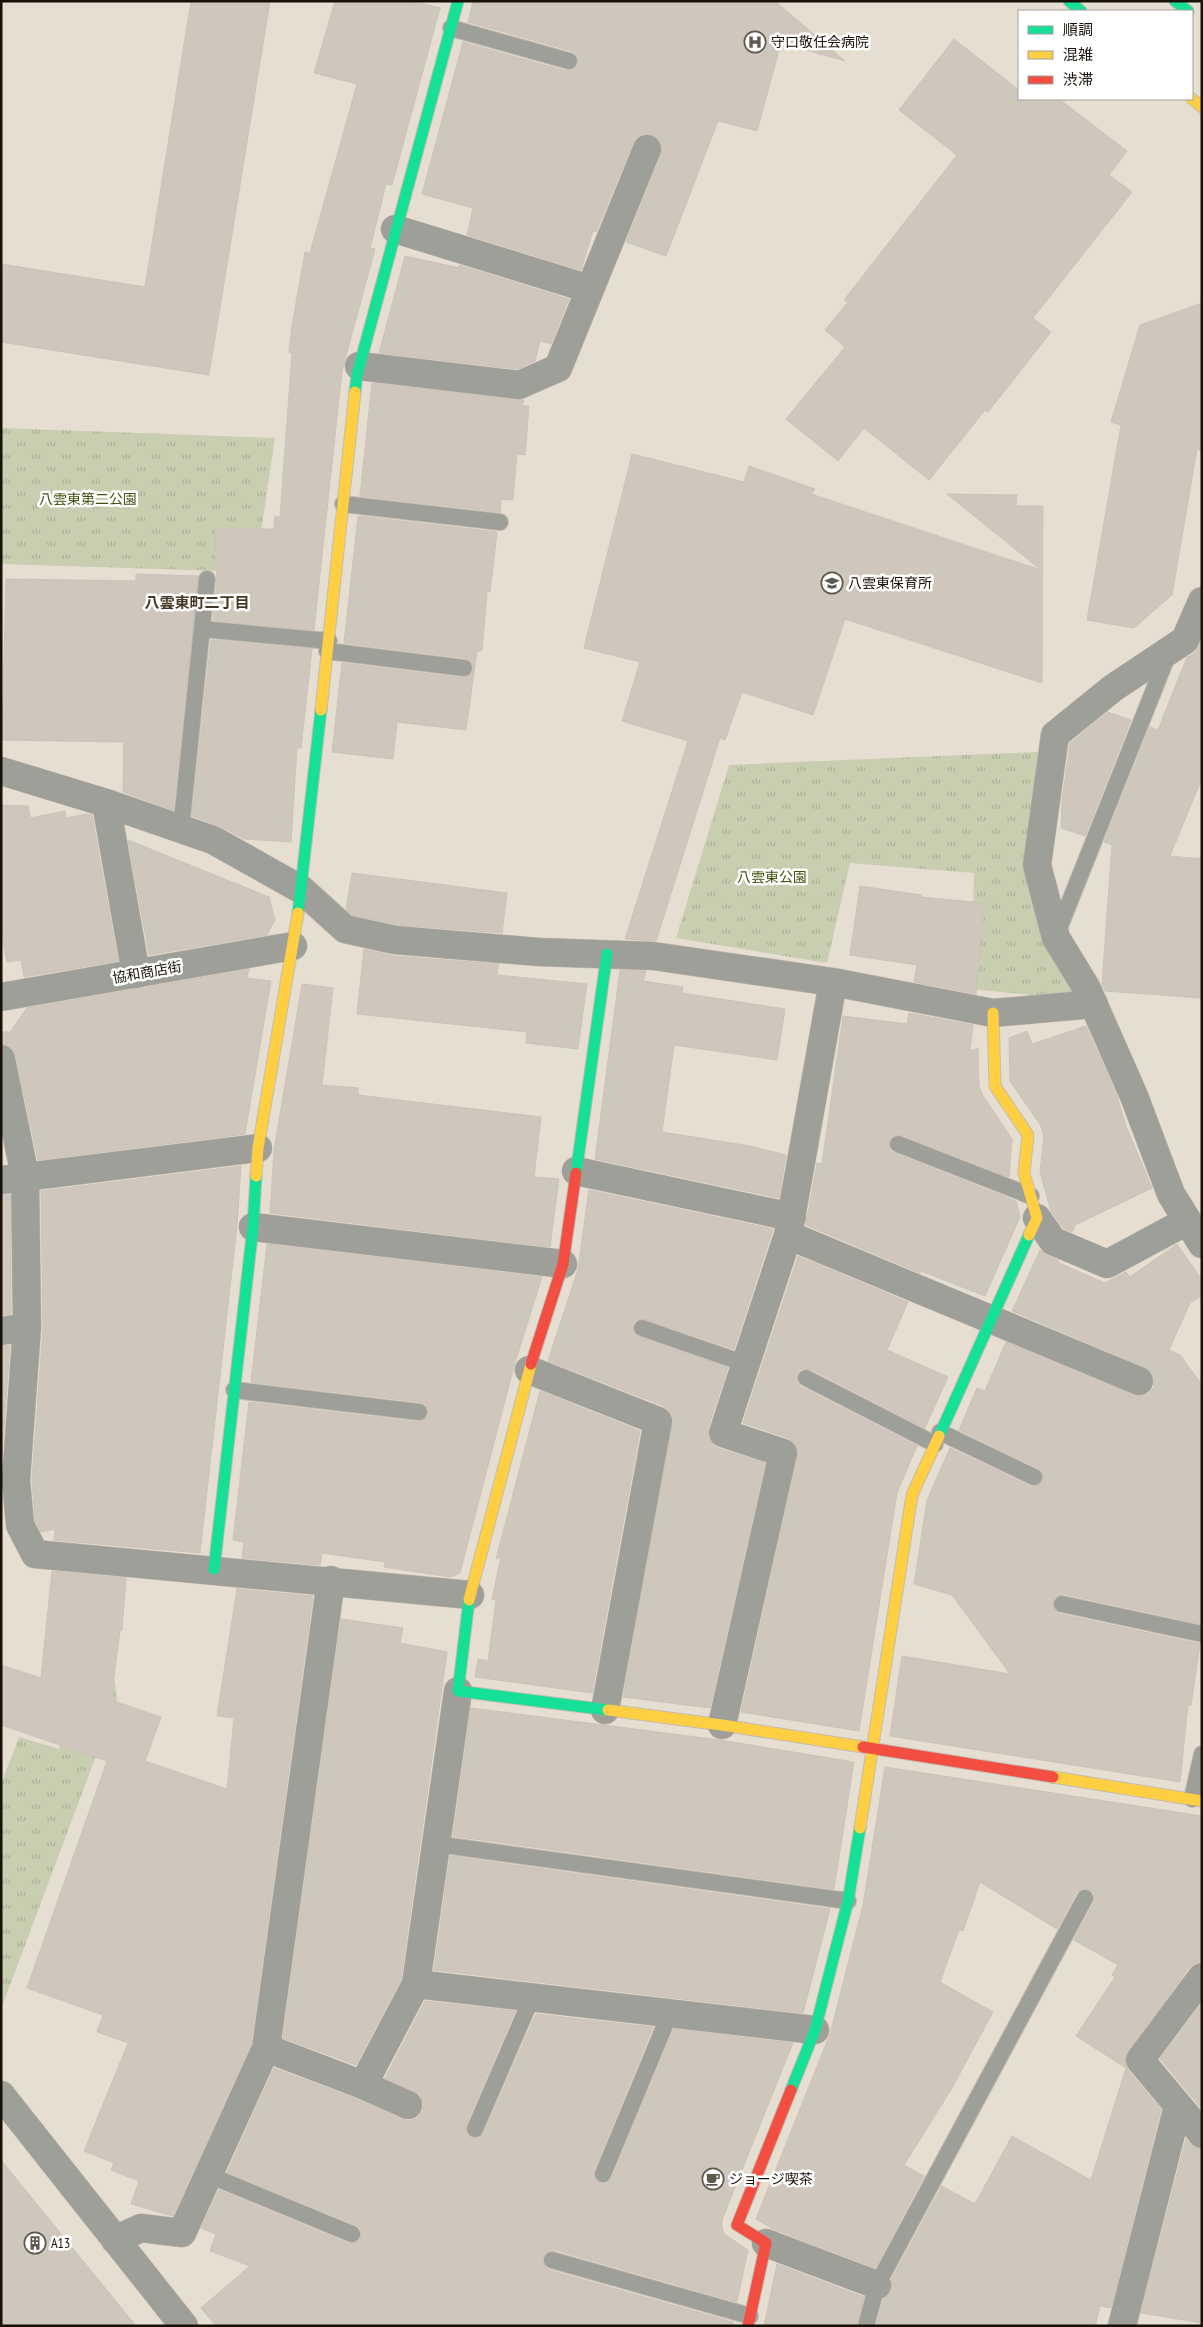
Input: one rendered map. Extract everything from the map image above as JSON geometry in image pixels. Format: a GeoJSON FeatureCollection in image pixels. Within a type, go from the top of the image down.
{"type":"FeatureCollection","features":[{"type":"Feature","properties":{"kind":"main road"},"geometry":{"type":"LineString","coordinates":[[214,1569],[252,1228],[258,1148],[302,890],[359,366],[458,1]]}},
{"type":"Feature","properties":{"kind":"main road"},"geometry":{"type":"LineString","coordinates":[[1069,1],[1080,10]]}},
{"type":"Feature","properties":{"kind":"main road"},"geometry":{"type":"LineString","coordinates":[[1175,1],[1186,10]]}},
{"type":"Feature","properties":{"kind":"main road"},"geometry":{"type":"LineString","coordinates":[[607,954],[563,1264],[529,1370],[470,1595],[458,1692],[722,1725],[1197,1800]]}},
{"type":"Feature","properties":{"kind":"main road"},"geometry":{"type":"LineString","coordinates":[[749,2321],[766,2243],[737,2226],[815,2030],[848,1901],[912,1495],[992,1318],[1034,1207],[1024,1172],[1028,1135],[995,1086],[993,1013]]}},
{"type":"Feature","properties":{"kind":"street"},"geometry":{"type":"LineString","coordinates":[[359,366],[519,385],[558,368],[647,149]]}},
{"type":"Feature","properties":{"kind":"street"},"geometry":{"type":"LineString","coordinates":[[395,229],[590,289]]}},
{"type":"Feature","properties":{"kind":"street"},"geometry":{"type":"LineString","coordinates":[[1202,601],[1185,640],[1113,688],[1055,735],[1037,864],[1056,938],[1086,987],[1094,1004],[1134,1096],[1171,1194],[1202,1244]]}},
{"type":"Feature","properties":{"kind":"street"},"geometry":{"type":"LineString","coordinates":[[1,771],[106,803],[213,840],[302,890],[345,929],[395,940],[539,952],[653,956],[833,982],[993,1013],[1094,1004]]}},
{"type":"Feature","properties":{"kind":"street"},"geometry":{"type":"LineString","coordinates":[[106,803],[136,974]]}},
{"type":"Feature","properties":{"kind":"street","name":"協和商店街"},"geometry":{"type":"LineString","coordinates":[[1,997],[293,946]]}},
{"type":"Feature","properties":{"kind":"street"},"geometry":{"type":"LineString","coordinates":[[722,1725],[783,1453],[723,1433],[790,1226],[833,982]]}},
{"type":"Feature","properties":{"kind":"street"},"geometry":{"type":"LineString","coordinates":[[1,1059],[13,1178],[14,1329],[9,1482],[20,1525],[35,1554],[331,1580],[470,1595]]}},
{"type":"Feature","properties":{"kind":"street"},"geometry":{"type":"LineString","coordinates":[[13,1178],[258,1148]]}},
{"type":"Feature","properties":{"kind":"street"},"geometry":{"type":"LineString","coordinates":[[576,1171],[790,1226],[992,1318],[1139,1381]]}},
{"type":"Feature","properties":{"kind":"street"},"geometry":{"type":"LineString","coordinates":[[1034,1207],[1053,1241],[1107,1264],[1187,1220]]}},
{"type":"Feature","properties":{"kind":"street"},"geometry":{"type":"LineString","coordinates":[[252,1228],[563,1264]]}},
{"type":"Feature","properties":{"kind":"street"},"geometry":{"type":"LineString","coordinates":[[529,1370],[658,1421],[605,1710]]}},
{"type":"Feature","properties":{"kind":"street"},"geometry":{"type":"LineString","coordinates":[[115,2240],[140,2228],[182,2233],[266,2048],[331,1580]]}},
{"type":"Feature","properties":{"kind":"street"},"geometry":{"type":"LineString","coordinates":[[363,2085],[416,1984],[458,1692]]}},
{"type":"Feature","properties":{"kind":"street"},"geometry":{"type":"LineString","coordinates":[[1202,1977],[1140,2060],[1202,2134]]}},
{"type":"Feature","properties":{"kind":"street"},"geometry":{"type":"LineString","coordinates":[[416,1984],[815,2030]]}},
{"type":"Feature","properties":{"kind":"street"},"geometry":{"type":"LineString","coordinates":[[266,2048],[363,2085],[408,2105]]}},
{"type":"Feature","properties":{"kind":"street"},"geometry":{"type":"LineString","coordinates":[[1,2096],[184,2326]]}},
{"type":"Feature","properties":{"kind":"street"},"geometry":{"type":"LineString","coordinates":[[1122,2326],[1178,2106]]}},
{"type":"Feature","properties":{"kind":"street"},"geometry":{"type":"LineString","coordinates":[[766,2243],[877,2285]]}},
{"type":"Feature","properties":{"kind":"lane"},"geometry":{"type":"LineString","coordinates":[[451,28],[569,61]]}},
{"type":"Feature","properties":{"kind":"lane"},"geometry":{"type":"LineString","coordinates":[[343,504],[500,522]]}},
{"type":"Feature","properties":{"kind":"lane"},"geometry":{"type":"LineString","coordinates":[[181,829],[207,579]]}},
{"type":"Feature","properties":{"kind":"lane"},"geometry":{"type":"LineString","coordinates":[[202,629],[328,646],[464,668]]}},
{"type":"Feature","properties":{"kind":"lane"},"geometry":{"type":"LineString","coordinates":[[1056,938],[1170,650]]}},
{"type":"Feature","properties":{"kind":"lane"},"geometry":{"type":"LineString","coordinates":[[898,1144],[1034,1207]]}},
{"type":"Feature","properties":{"kind":"lane"},"geometry":{"type":"LineString","coordinates":[[642,1328],[746,1364]]}},
{"type":"Feature","properties":{"kind":"lane"},"geometry":{"type":"LineString","coordinates":[[806,1378],[938,1438],[1034,1477]]}},
{"type":"Feature","properties":{"kind":"lane"},"geometry":{"type":"LineString","coordinates":[[234,1390],[420,1412]]}},
{"type":"Feature","properties":{"kind":"lane"},"geometry":{"type":"LineString","coordinates":[[1062,1604],[1202,1634]]}},
{"type":"Feature","properties":{"kind":"lane"},"geometry":{"type":"LineString","coordinates":[[1197,1800],[1202,1754]]}},
{"type":"Feature","properties":{"kind":"lane"},"geometry":{"type":"LineString","coordinates":[[436,1844],[848,1901]]}},
{"type":"Feature","properties":{"kind":"lane"},"geometry":{"type":"LineString","coordinates":[[866,2326],[877,2285],[1085,1898]]}},
{"type":"Feature","properties":{"kind":"lane"},"geometry":{"type":"LineString","coordinates":[[475,2129],[532,1997]]}},
{"type":"Feature","properties":{"kind":"lane"},"geometry":{"type":"LineString","coordinates":[[603,2174],[670,2013]]}},
{"type":"Feature","properties":{"kind":"lane"},"geometry":{"type":"LineString","coordinates":[[209,2175],[352,2234]]}},
{"type":"Feature","properties":{"kind":"lane"},"geometry":{"type":"LineString","coordinates":[[552,2260],[749,2321]]}},
{"type":"Feature","properties":{"kind":"green space","name":"八雲東第二公園"},"geometry":{"type":"Polygon","coordinates":[[[1,428],[275,438],[255,572],[1,564],[1,428]]]}},
{"type":"Feature","properties":{"kind":"green space","name":"八雲東公園"},"geometry":{"type":"Polygon","coordinates":[[[1038,752],[1029,882],[1081,1000],[971,989],[974,873],[850,863],[827,963],[676,938],[729,765],[1038,752]]]}},
{"type":"Feature","properties":{"kind":"green space"},"geometry":{"type":"Polygon","coordinates":[[[83,1676],[115,1681],[117,1700],[1,2009],[1,1784],[19,1737],[59,1749],[83,1676]]]}},
{"type":"Feature","properties":{"kind":"building"},"geometry":{"type":"Polygon","coordinates":[[[191,1],[270,1],[209,375],[1,342],[1,264],[145,287],[191,1]]]}},
{"type":"Feature","properties":{"kind":"building"},"geometry":{"type":"Polygon","coordinates":[[[335,1],[413,1],[440,8],[392,185],[386,184],[370,248],[375,249],[342,371],[314,630],[213,620],[217,580],[215,529],[274,529],[275,516],[280,517],[292,353],[289,352],[305,252],[310,253],[357,84],[314,73],[335,1]]]}},
{"type":"Feature","properties":{"kind":"building"},"geometry":{"type":"Polygon","coordinates":[[[473,1],[775,1],[845,61],[781,43],[757,131],[718,121],[666,256],[626,242],[661,155],[662,147],[660,140],[653,135],[644,134],[637,137],[596,232],[593,231],[581,270],[467,235],[473,208],[422,194],[463,42],[566,71],[576,68],[579,63],[576,54],[572,51],[468,22],[473,1]]]}},
{"type":"Feature","properties":{"kind":"building"},"geometry":{"type":"Polygon","coordinates":[[[954,39],[1018,89],[1018,100],[1060,100],[1127,151],[1109,175],[1132,192],[1033,318],[1051,332],[988,412],[985,410],[929,480],[864,428],[838,461],[786,419],[845,347],[825,330],[848,302],[844,300],[957,155],[899,110],[954,39]]]}},
{"type":"Feature","properties":{"kind":"building"},"geometry":{"type":"Polygon","coordinates":[[[405,256],[459,268],[459,265],[569,299],[551,344],[540,341],[535,361],[517,369],[379,353],[405,256]]]}},
{"type":"Feature","properties":{"kind":"building"},"geometry":{"type":"Polygon","coordinates":[[[1202,303],[1202,451],[1197,449],[1172,595],[1134,628],[1087,620],[1121,425],[1111,422],[1140,325],[1202,303]]]}},
{"type":"Feature","properties":{"kind":"building"},"geometry":{"type":"Polygon","coordinates":[[[372,383],[524,400],[522,406],[529,406],[525,455],[517,454],[513,500],[501,499],[500,512],[360,496],[372,383]]]}},
{"type":"Feature","properties":{"kind":"building"},"geometry":{"type":"Polygon","coordinates":[[[632,454],[744,482],[749,466],[815,489],[811,494],[1041,570],[947,494],[1017,495],[1016,506],[1043,506],[1042,683],[845,619],[813,715],[742,692],[725,740],[720,738],[656,941],[625,939],[688,741],[622,721],[640,662],[584,648],[632,454]]]}},
{"type":"Feature","properties":{"kind":"building"},"geometry":{"type":"Polygon","coordinates":[[[358,516],[497,532],[490,592],[487,591],[482,651],[477,651],[466,730],[397,722],[393,759],[332,752],[342,663],[463,678],[472,674],[473,665],[465,658],[344,643],[358,516]]]}},
{"type":"Feature","properties":{"kind":"building"},"geometry":{"type":"Polygon","coordinates":[[[136,574],[198,576],[173,810],[123,792],[124,742],[2,740],[6,579],[136,581],[136,574]]]}},
{"type":"Feature","properties":{"kind":"building"},"geometry":{"type":"Polygon","coordinates":[[[211,640],[312,649],[301,748],[297,748],[291,842],[244,839],[220,826],[192,816],[211,640]]]}},
{"type":"Feature","properties":{"kind":"building"},"geometry":{"type":"Polygon","coordinates":[[[1202,641],[1202,778],[1170,856],[1202,859],[1202,998],[1105,991],[1102,984],[1112,845],[1104,842],[1150,727],[1158,730],[1187,657],[1194,653],[1202,641]]]}},
{"type":"Feature","properties":{"kind":"building"},"geometry":{"type":"Polygon","coordinates":[[[1108,712],[1131,720],[1085,836],[1061,828],[1062,801],[1070,743],[1108,712]]]}},
{"type":"Feature","properties":{"kind":"building"},"geometry":{"type":"Polygon","coordinates":[[[1,805],[28,806],[30,818],[65,811],[66,818],[87,814],[92,815],[118,961],[24,977],[21,960],[7,962],[1,930],[1,805]]]}},
{"type":"Feature","properties":{"kind":"building"},"geometry":{"type":"Polygon","coordinates":[[[128,840],[269,897],[275,920],[267,935],[149,955],[128,840]]]}},
{"type":"Feature","properties":{"kind":"building"},"geometry":{"type":"Polygon","coordinates":[[[352,873],[507,893],[502,933],[397,925],[352,915],[346,909],[352,873]]]}},
{"type":"Feature","properties":{"kind":"building"},"geometry":{"type":"Polygon","coordinates":[[[860,886],[921,895],[921,897],[984,903],[976,994],[914,982],[917,965],[850,955],[860,886]]]}},
{"type":"Feature","properties":{"kind":"building"},"geometry":{"type":"Polygon","coordinates":[[[364,949],[394,956],[499,964],[497,975],[587,984],[578,1049],[526,1043],[527,1032],[357,1014],[364,949]]]}},
{"type":"Feature","properties":{"kind":"building"},"geometry":{"type":"Polygon","coordinates":[[[250,969],[246,978],[271,981],[245,1134],[38,1160],[16,1056],[12,1048],[1,1044],[1,1032],[10,1032],[27,1008],[250,969]]]}},
{"type":"Feature","properties":{"kind":"building"},"geometry":{"type":"Polygon","coordinates":[[[620,970],[646,971],[643,981],[683,987],[682,993],[785,1009],[777,1060],[674,1045],[662,1132],[750,1146],[786,1155],[779,1198],[595,1159],[620,970]]]}},
{"type":"Feature","properties":{"kind":"building"},"geometry":{"type":"Polygon","coordinates":[[[302,984],[333,988],[322,1085],[358,1088],[358,1095],[541,1117],[534,1177],[559,1179],[550,1247],[270,1213],[274,1150],[302,984]]]}},
{"type":"Feature","properties":{"kind":"building"},"geometry":{"type":"Polygon","coordinates":[[[909,1013],[973,1025],[970,1051],[978,1048],[979,1086],[982,1094],[1012,1139],[1009,1177],[902,1135],[892,1136],[889,1141],[890,1150],[894,1153],[1016,1201],[1020,1217],[985,1296],[921,1271],[920,1273],[806,1225],[817,1163],[822,1164],[843,1016],[907,1024],[909,1013]]]}},
{"type":"Feature","properties":{"kind":"building"},"geometry":{"type":"Polygon","coordinates":[[[1086,1026],[1116,1093],[1126,1126],[1152,1188],[1075,1225],[1072,1232],[1063,1228],[1051,1211],[1040,1172],[1044,1136],[1041,1126],[1010,1081],[1009,1038],[1027,1031],[1032,1044],[1086,1026]]]}},
{"type":"Feature","properties":{"kind":"building"},"geometry":{"type":"Polygon","coordinates":[[[241,1166],[237,1226],[200,1553],[54,1540],[55,1529],[41,1532],[35,1521],[32,1480],[43,1328],[41,1191],[241,1166]]]}},
{"type":"Feature","properties":{"kind":"building"},"geometry":{"type":"Polygon","coordinates":[[[589,1190],[773,1229],[734,1349],[645,1319],[636,1320],[632,1325],[634,1334],[639,1337],[728,1368],[708,1428],[708,1437],[712,1444],[718,1448],[765,1463],[710,1708],[623,1697],[673,1417],[664,1406],[548,1361],[578,1269],[589,1190]]]}},
{"type":"Feature","properties":{"kind":"building"},"geometry":{"type":"Polygon","coordinates":[[[1,1195],[10,1195],[11,1314],[1,1315],[1,1195]]]}},
{"type":"Feature","properties":{"kind":"building"},"geometry":{"type":"Polygon","coordinates":[[[267,1244],[542,1277],[514,1366],[460,1573],[450,1577],[384,1567],[385,1562],[322,1553],[320,1565],[242,1558],[244,1542],[233,1540],[249,1402],[418,1422],[427,1418],[429,1413],[425,1404],[420,1402],[251,1382],[267,1244]]]}},
{"type":"Feature","properties":{"kind":"building"},"geometry":{"type":"Polygon","coordinates":[[[1177,1244],[1202,1280],[1202,1295],[1190,1303],[1169,1350],[1180,1355],[1202,1385],[1202,1624],[1064,1594],[1055,1597],[1052,1602],[1055,1611],[1060,1614],[1200,1644],[1191,1705],[1188,1705],[1180,1782],[890,1736],[902,1656],[1010,1674],[952,1595],[914,1584],[927,1500],[950,1448],[1030,1486],[1039,1485],[1043,1481],[1042,1472],[1038,1468],[959,1430],[977,1388],[985,1391],[1006,1342],[1133,1395],[1141,1396],[1148,1394],[1154,1387],[1152,1372],[1145,1367],[1012,1311],[1040,1250],[1059,1261],[1059,1263],[1105,1283],[1126,1272],[1130,1277],[1177,1244]]]}},
{"type":"Feature","properties":{"kind":"building"},"geometry":{"type":"Polygon","coordinates":[[[798,1256],[908,1302],[887,1350],[948,1377],[925,1428],[811,1369],[801,1369],[797,1374],[797,1383],[801,1387],[917,1446],[897,1493],[859,1731],[741,1712],[798,1456],[795,1443],[788,1438],[743,1423],[798,1256]]]}},
{"type":"Feature","properties":{"kind":"building"},"geometry":{"type":"Polygon","coordinates":[[[10,1345],[1,1467],[1,1346],[10,1345]]]}},
{"type":"Feature","properties":{"kind":"building"},"geometry":{"type":"Polygon","coordinates":[[[540,1391],[640,1431],[592,1693],[475,1677],[478,1659],[488,1661],[496,1600],[492,1599],[501,1557],[496,1559],[540,1391]]]}},
{"type":"Feature","properties":{"kind":"building"},"geometry":{"type":"Polygon","coordinates":[[[52,1571],[126,1578],[122,1630],[120,1630],[111,1700],[161,1717],[145,1761],[227,1789],[234,1718],[217,1716],[237,1589],[313,1596],[251,2044],[173,2216],[131,2204],[139,2181],[111,2170],[114,2163],[84,2151],[128,2043],[97,2032],[103,2015],[27,1988],[107,1761],[1,1725],[1,1665],[41,1678],[52,1571]]]}},
{"type":"Feature","properties":{"kind":"building"},"geometry":{"type":"Polygon","coordinates":[[[341,1619],[403,1628],[400,1643],[447,1652],[401,1979],[356,2065],[283,2038],[341,1619]]]}},
{"type":"Feature","properties":{"kind":"building"},"geometry":{"type":"Polygon","coordinates":[[[471,1708],[720,1740],[854,1762],[834,1889],[453,1836],[471,1708]]]}},
{"type":"Feature","properties":{"kind":"building"},"geometry":{"type":"Polygon","coordinates":[[[885,1767],[1202,1816],[1202,1962],[1195,1963],[1189,1968],[1125,2057],[1128,2070],[1161,2109],[1111,2308],[1100,2306],[1095,2326],[876,2326],[884,2299],[892,2290],[891,2280],[942,2186],[975,2204],[1012,2136],[1091,2180],[1126,2068],[1076,2036],[1115,1977],[1112,1975],[1118,1965],[1074,1940],[1094,1902],[1094,1893],[1089,1889],[1084,1888],[1076,1893],[1057,1929],[980,1882],[963,1931],[959,1930],[940,1982],[993,2012],[952,2088],[904,2165],[924,2176],[875,2268],[773,2229],[756,2219],[830,2034],[863,1905],[885,1767]]]}},
{"type":"Feature","properties":{"kind":"building"},"geometry":{"type":"Polygon","coordinates":[[[450,1856],[830,1909],[803,2013],[434,1970],[450,1856]]]}},
{"type":"Feature","properties":{"kind":"building"},"geometry":{"type":"Polygon","coordinates":[[[425,2001],[515,2011],[466,2125],[467,2135],[476,2139],[484,2133],[536,2014],[653,2027],[594,2170],[595,2180],[604,2184],[612,2178],[674,2029],[793,2043],[722,2220],[724,2234],[748,2250],[737,2302],[555,2250],[545,2253],[542,2258],[545,2267],[549,2270],[733,2322],[733,2326],[216,2326],[201,2308],[250,2266],[210,2251],[216,2234],[201,2228],[219,2190],[348,2243],[358,2242],[361,2237],[360,2228],[356,2225],[227,2172],[274,2068],[357,2099],[402,2119],[409,2121],[417,2118],[422,2112],[424,2104],[420,2095],[385,2078],[425,2001]]]}},
{"type":"Feature","properties":{"kind":"building"},"geometry":{"type":"Polygon","coordinates":[[[1202,2003],[1202,2109],[1160,2059],[1202,2003]]]}},
{"type":"Feature","properties":{"kind":"building"},"geometry":{"type":"Polygon","coordinates":[[[1186,2139],[1196,2148],[1202,2149],[1202,2323],[1141,2313],[1186,2139]]]}},
{"type":"Feature","properties":{"kind":"building","name":"A13"},"geometry":{"type":"Polygon","coordinates":[[[1,2160],[136,2326],[1,2326],[1,2160]]]}},
{"type":"Feature","properties":{"kind":"building"},"geometry":{"type":"Polygon","coordinates":[[[777,2264],[864,2297],[856,2326],[764,2326],[777,2264]]]}},
{"type":"Feature","properties":{"kind":"traffic: fast"},"geometry":{"type":"LineString","coordinates":[[355,392],[357,375],[458,1]]}},
{"type":"Feature","properties":{"kind":"traffic: fast"},"geometry":{"type":"LineString","coordinates":[[1069,1],[1080,10]]}},
{"type":"Feature","properties":{"kind":"traffic: fast"},"geometry":{"type":"LineString","coordinates":[[1175,1],[1187,10]]}},
{"type":"Feature","properties":{"kind":"traffic: fast"},"geometry":{"type":"LineString","coordinates":[[298,913],[321,710]]}},
{"type":"Feature","properties":{"kind":"traffic: fast"},"geometry":{"type":"LineString","coordinates":[[576,1173],[607,954]]}},
{"type":"Feature","properties":{"kind":"traffic: fast"},"geometry":{"type":"LineString","coordinates":[[214,1569],[253,1227],[256,1176]]}},
{"type":"Feature","properties":{"kind":"traffic: fast"},"geometry":{"type":"LineString","coordinates":[[939,1436],[1029,1235]]}},
{"type":"Feature","properties":{"kind":"traffic: fast"},"geometry":{"type":"LineString","coordinates":[[469,1600],[458,1691],[608,1710]]}},
{"type":"Feature","properties":{"kind":"traffic: fast"},"geometry":{"type":"LineString","coordinates":[[791,2090],[815,2030],[848,1901],[860,1828]]}},
{"type":"Feature","properties":{"kind":"traffic: slow"},"geometry":{"type":"LineString","coordinates":[[1193,100],[1202,107]]}},
{"type":"Feature","properties":{"kind":"traffic: slow"},"geometry":{"type":"LineString","coordinates":[[321,710],[355,392]]}},
{"type":"Feature","properties":{"kind":"traffic: slow"},"geometry":{"type":"LineString","coordinates":[[256,1176],[258,1148],[298,913]]}},
{"type":"Feature","properties":{"kind":"traffic: slow"},"geometry":{"type":"LineString","coordinates":[[993,1013],[995,1086],[1028,1135],[1024,1173],[1037,1218],[1029,1235]]}},
{"type":"Feature","properties":{"kind":"traffic: slow"},"geometry":{"type":"LineString","coordinates":[[469,1600],[531,1364]]}},
{"type":"Feature","properties":{"kind":"traffic: slow"},"geometry":{"type":"LineString","coordinates":[[860,1828],[912,1495],[939,1436]]}},
{"type":"Feature","properties":{"kind":"traffic: slow"},"geometry":{"type":"LineString","coordinates":[[608,1710],[722,1725],[863,1747]]}},
{"type":"Feature","properties":{"kind":"traffic: slow"},"geometry":{"type":"LineString","coordinates":[[1053,1777],[1202,1801]]}},
{"type":"Feature","properties":{"kind":"traffic: jam"},"geometry":{"type":"LineString","coordinates":[[531,1364],[563,1264],[576,1173]]}},
{"type":"Feature","properties":{"kind":"traffic: jam"},"geometry":{"type":"LineString","coordinates":[[863,1747],[1053,1777]]}},
{"type":"Feature","properties":{"kind":"traffic: jam"},"geometry":{"type":"LineString","coordinates":[[748,2326],[766,2243],[737,2225],[791,2090]]}},
{"type":"Feature","properties":{"kind":"place","name":"守口敬任会病院"},"geometry":{"type":"Point","coordinates":[755,42]}},
{"type":"Feature","properties":{"kind":"place","name":"八雲東保育所"},"geometry":{"type":"Point","coordinates":[832,583]}},
{"type":"Feature","properties":{"kind":"place","name":"ジョージ喫茶"},"geometry":{"type":"Point","coordinates":[713,2179]}},
{"type":"Feature","properties":{"kind":"place","name":"A13"},"geometry":{"type":"Point","coordinates":[35,2243]}},
{"type":"Feature","properties":{"kind":"district","name":"八雲東町二丁目"},"geometry":{"type":"Point","coordinates":[197,602]}}]}
